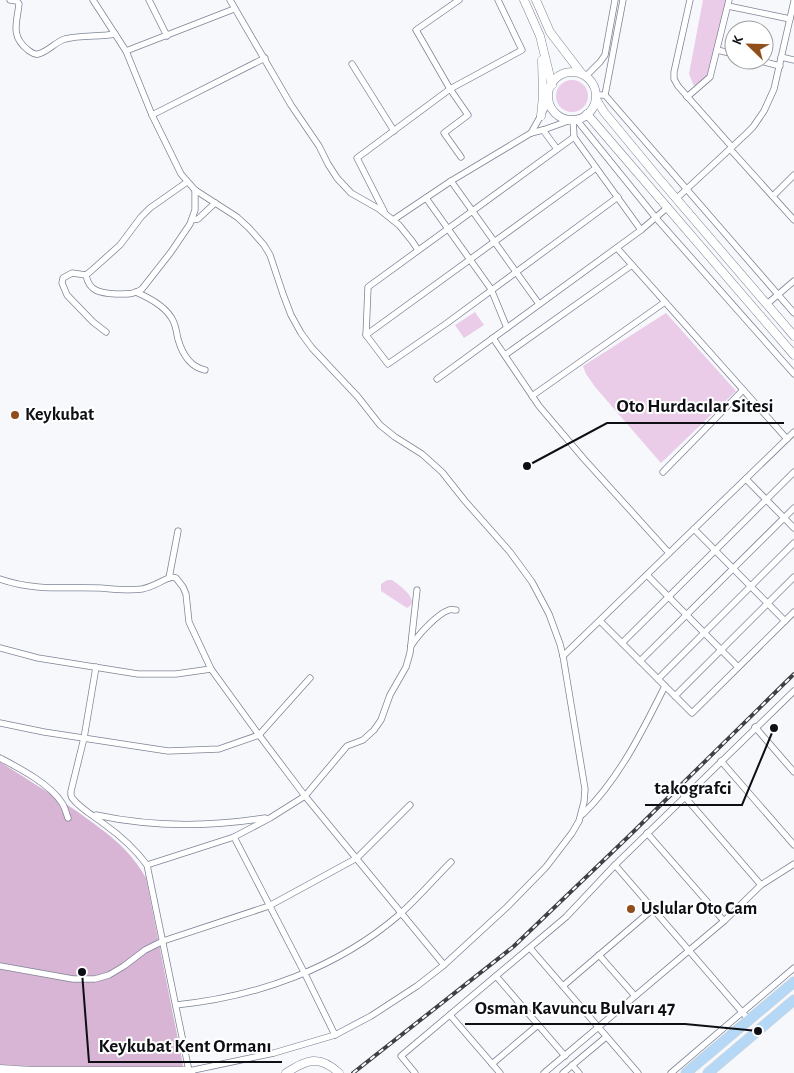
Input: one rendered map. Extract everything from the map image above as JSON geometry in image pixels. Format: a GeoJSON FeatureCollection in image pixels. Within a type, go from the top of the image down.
{"type":"FeatureCollection","features":[{"type":"Feature","properties":{"kind":"highway"},"geometry":{"type":"LineString","coordinates":[[686,1073],[746,1016],[794,982]]}},
{"type":"Feature","properties":{"kind":"highway"},"geometry":{"type":"LineString","coordinates":[[708,1073],[794,1000]]}},
{"type":"Feature","properties":{"kind":"street"},"geometry":{"type":"LineString","coordinates":[[10,0],[17,1],[19,4],[16,28],[18,41],[33,54],[40,54],[60,40],[68,38],[115,34]]}},
{"type":"Feature","properties":{"kind":"street"},"geometry":{"type":"LineString","coordinates":[[0,1069],[60,1072],[190,1072],[266,1055],[335,1035],[388,1006],[417,986],[444,965],[507,907],[539,874],[572,833],[582,815],[584,802],[585,789],[563,656],[549,614],[535,588],[518,561],[442,472],[422,454],[380,425],[358,397],[312,348],[301,333],[289,309],[267,250],[244,223],[195,190],[181,174],[152,115],[126,51],[92,0]]}},
{"type":"Feature","properties":{"kind":"street"},"geometry":{"type":"LineString","coordinates":[[149,0],[167,36]]}},
{"type":"Feature","properties":{"kind":"street"},"geometry":{"type":"LineString","coordinates":[[230,0],[337,178],[351,193],[386,213],[406,232],[418,250]]}},
{"type":"Feature","properties":{"kind":"street"},"geometry":{"type":"LineString","coordinates":[[459,0],[416,30],[450,89],[468,115],[444,133],[460,157]]}},
{"type":"Feature","properties":{"kind":"street"},"geometry":{"type":"LineString","coordinates":[[386,213],[357,158],[450,89],[522,50],[498,0]]}},
{"type":"Feature","properties":{"kind":"street"},"geometry":{"type":"LineString","coordinates":[[524,0],[540,36],[552,84]]}},
{"type":"Feature","properties":{"kind":"street"},"geometry":{"type":"LineString","coordinates":[[536,0],[550,32],[584,75],[592,82],[596,97],[604,112],[794,336]]}},
{"type":"Feature","properties":{"kind":"street"},"geometry":{"type":"LineString","coordinates":[[615,0],[605,55],[593,70],[584,75],[573,72],[557,78],[552,84],[549,102],[556,113],[563,118],[573,119],[656,218],[794,374]]}},
{"type":"Feature","properties":{"kind":"street"},"geometry":{"type":"LineString","coordinates":[[604,95],[622,0]]}},
{"type":"Feature","properties":{"kind":"street"},"geometry":{"type":"LineString","coordinates":[[690,0],[674,76],[676,84],[794,220]]}},
{"type":"Feature","properties":{"kind":"street"},"geometry":{"type":"LineString","coordinates":[[676,199],[753,127],[764,111],[774,89],[794,1]]}},
{"type":"Feature","properties":{"kind":"street"},"geometry":{"type":"LineString","coordinates":[[688,97],[710,77],[728,3],[790,19]]}},
{"type":"Feature","properties":{"kind":"street"},"geometry":{"type":"LineString","coordinates":[[126,51],[234,9]]}},
{"type":"Feature","properties":{"kind":"street"},"geometry":{"type":"LineString","coordinates":[[540,36],[543,73],[543,96],[540,116]]}},
{"type":"Feature","properties":{"kind":"street"},"geometry":{"type":"LineString","coordinates":[[717,50],[724,52]]}},
{"type":"Feature","properties":{"kind":"street"},"geometry":{"type":"LineString","coordinates":[[781,57],[794,60]]}},
{"type":"Feature","properties":{"kind":"street"},"geometry":{"type":"LineString","coordinates":[[152,115],[265,58]]}},
{"type":"Feature","properties":{"kind":"street"},"geometry":{"type":"LineString","coordinates":[[352,64],[394,130]]}},
{"type":"Feature","properties":{"kind":"street"},"geometry":{"type":"LineString","coordinates":[[774,64],[780,66]]}},
{"type":"Feature","properties":{"kind":"street"},"geometry":{"type":"LineString","coordinates":[[596,97],[604,95]]}},
{"type":"Feature","properties":{"kind":"street"},"geometry":{"type":"LineString","coordinates":[[604,95],[794,313]]}},
{"type":"Feature","properties":{"kind":"street"},"geometry":{"type":"LineString","coordinates":[[393,220],[451,181],[531,133],[584,117],[593,107],[596,97]]}},
{"type":"Feature","properties":{"kind":"street"},"geometry":{"type":"LineString","coordinates":[[531,133],[549,102]]}},
{"type":"Feature","properties":{"kind":"street"},"geometry":{"type":"LineString","coordinates":[[587,114],[794,355]]}},
{"type":"Feature","properties":{"kind":"street"},"geometry":{"type":"LineString","coordinates":[[573,119],[574,137],[641,230]]}},
{"type":"Feature","properties":{"kind":"street"},"geometry":{"type":"LineString","coordinates":[[543,130],[557,149]]}},
{"type":"Feature","properties":{"kind":"street"},"geometry":{"type":"LineString","coordinates":[[574,137],[368,287],[366,335],[388,364],[618,197]]}},
{"type":"Feature","properties":{"kind":"street"},"geometry":{"type":"LineString","coordinates":[[366,335],[596,168]]}},
{"type":"Feature","properties":{"kind":"street"},"geometry":{"type":"LineString","coordinates":[[773,196],[794,175]]}},
{"type":"Feature","properties":{"kind":"street"},"geometry":{"type":"LineString","coordinates":[[451,181],[540,304]]}},
{"type":"Feature","properties":{"kind":"street"},"geometry":{"type":"LineString","coordinates":[[106,332],[93,322],[67,295],[63,288],[62,280],[66,275],[72,273],[86,275],[120,245],[150,208],[187,182]]}},
{"type":"Feature","properties":{"kind":"street"},"geometry":{"type":"LineString","coordinates":[[86,275],[91,287],[101,293],[128,294],[136,292],[145,286],[192,220],[195,190]]}},
{"type":"Feature","properties":{"kind":"street"},"geometry":{"type":"LineString","coordinates":[[426,198],[491,289],[506,328]]}},
{"type":"Feature","properties":{"kind":"street"},"geometry":{"type":"LineString","coordinates":[[192,220],[198,218],[216,203]]}},
{"type":"Feature","properties":{"kind":"street"},"geometry":{"type":"LineString","coordinates":[[436,379],[617,248],[668,207]]}},
{"type":"Feature","properties":{"kind":"street"},"geometry":{"type":"LineString","coordinates":[[617,248],[787,439]]}},
{"type":"Feature","properties":{"kind":"street"},"geometry":{"type":"LineString","coordinates":[[505,355],[632,265]]}},
{"type":"Feature","properties":{"kind":"street"},"geometry":{"type":"LineString","coordinates":[[767,304],[794,281]]}},
{"type":"Feature","properties":{"kind":"street"},"geometry":{"type":"LineString","coordinates":[[136,292],[167,312],[175,326],[180,344],[186,356],[194,366],[205,370]]}},
{"type":"Feature","properties":{"kind":"street"},"geometry":{"type":"LineString","coordinates":[[532,396],[665,302]]}},
{"type":"Feature","properties":{"kind":"street"},"geometry":{"type":"LineString","coordinates":[[493,338],[539,406],[669,553]]}},
{"type":"Feature","properties":{"kind":"street"},"geometry":{"type":"LineString","coordinates":[[663,472],[744,390]]}},
{"type":"Feature","properties":{"kind":"street"},"geometry":{"type":"LineString","coordinates":[[563,656],[794,432]]}},
{"type":"Feature","properties":{"kind":"street"},"geometry":{"type":"LineString","coordinates":[[622,643],[794,472]]}},
{"type":"Feature","properties":{"kind":"street"},"geometry":{"type":"LineString","coordinates":[[746,479],[794,528]]}},
{"type":"Feature","properties":{"kind":"street"},"geometry":{"type":"LineString","coordinates":[[640,661],[794,508]]}},
{"type":"Feature","properties":{"kind":"street"},"geometry":{"type":"LineString","coordinates":[[694,529],[785,621]]}},
{"type":"Feature","properties":{"kind":"street"},"geometry":{"type":"LineString","coordinates":[[169,578],[178,531]]}},
{"type":"Feature","properties":{"kind":"street"},"geometry":{"type":"LineString","coordinates":[[658,679],[794,543]]}},
{"type":"Feature","properties":{"kind":"street"},"geometry":{"type":"LineString","coordinates":[[647,575],[738,667]]}},
{"type":"Feature","properties":{"kind":"street"},"geometry":{"type":"LineString","coordinates":[[674,696],[794,577]]}},
{"type":"Feature","properties":{"kind":"street"},"geometry":{"type":"LineString","coordinates":[[0,579],[41,588],[131,590],[150,586],[169,578],[176,578],[184,587],[189,622],[211,669],[305,796],[444,965]]}},
{"type":"Feature","properties":{"kind":"street"},"geometry":{"type":"LineString","coordinates":[[147,866],[234,837],[270,818],[305,796],[348,746],[363,740],[374,730],[409,658],[417,590]]}},
{"type":"Feature","properties":{"kind":"street"},"geometry":{"type":"LineString","coordinates":[[410,648],[434,620],[447,611],[456,610]]}},
{"type":"Feature","properties":{"kind":"street"},"geometry":{"type":"LineString","coordinates":[[600,620],[692,713],[794,612]]}},
{"type":"Feature","properties":{"kind":"street"},"geometry":{"type":"LineString","coordinates":[[0,648],[38,658],[152,675],[182,674],[211,669]]}},
{"type":"Feature","properties":{"kind":"street"},"geometry":{"type":"LineString","coordinates":[[96,666],[84,738],[71,793],[73,799],[124,840],[147,866],[190,1072]]}},
{"type":"Feature","properties":{"kind":"street"},"geometry":{"type":"LineString","coordinates":[[0,723],[44,732],[168,750],[219,749],[259,735],[310,678]]}},
{"type":"Feature","properties":{"kind":"street"},"geometry":{"type":"LineString","coordinates":[[582,815],[595,802],[612,779],[665,686]]}},
{"type":"Feature","properties":{"kind":"street"},"geometry":{"type":"LineString","coordinates":[[415,1073],[400,1056],[566,917],[684,796],[755,727],[793,694]]}},
{"type":"Feature","properties":{"kind":"street"},"geometry":{"type":"LineString","coordinates":[[755,727],[794,772]]}},
{"type":"Feature","properties":{"kind":"street"},"geometry":{"type":"LineString","coordinates":[[0,758],[27,773],[45,786],[60,801],[68,818]]}},
{"type":"Feature","properties":{"kind":"street"},"geometry":{"type":"LineString","coordinates":[[721,761],[794,845]]}},
{"type":"Feature","properties":{"kind":"street"},"geometry":{"type":"LineString","coordinates":[[684,796],[761,885]]}},
{"type":"Feature","properties":{"kind":"street"},"geometry":{"type":"LineString","coordinates":[[0,966],[65,978],[81,979],[100,978],[113,973],[145,950],[163,941],[269,906],[356,858],[410,805]]}},
{"type":"Feature","properties":{"kind":"street"},"geometry":{"type":"LineString","coordinates":[[91,814],[171,825],[217,824],[270,818]]}},
{"type":"Feature","properties":{"kind":"street"},"geometry":{"type":"LineString","coordinates":[[648,833],[724,921]]}},
{"type":"Feature","properties":{"kind":"street"},"geometry":{"type":"LineString","coordinates":[[234,837],[335,1035]]}},
{"type":"Feature","properties":{"kind":"street"},"geometry":{"type":"LineString","coordinates":[[176,1005],[209,1001],[273,984],[304,972],[348,950],[375,933],[401,913],[451,862]]}},
{"type":"Feature","properties":{"kind":"street"},"geometry":{"type":"LineString","coordinates":[[544,1073],[724,921],[761,885],[794,864]]}},
{"type":"Feature","properties":{"kind":"street"},"geometry":{"type":"LineString","coordinates":[[615,865],[746,1016]]}},
{"type":"Feature","properties":{"kind":"street"},"geometry":{"type":"LineString","coordinates":[[563,986],[653,909]]}},
{"type":"Feature","properties":{"kind":"street"},"geometry":{"type":"LineString","coordinates":[[530,948],[638,1073]]}},
{"type":"Feature","properties":{"kind":"street"},"geometry":{"type":"LineString","coordinates":[[599,955],[635,996]]}},
{"type":"Feature","properties":{"kind":"street"},"geometry":{"type":"LineString","coordinates":[[671,1073],[746,1016],[794,968]]}},
{"type":"Feature","properties":{"kind":"street"},"geometry":{"type":"LineString","coordinates":[[496,976],[565,1056]]}},
{"type":"Feature","properties":{"kind":"street"},"geometry":{"type":"LineString","coordinates":[[450,1015],[500,1073]]}},
{"type":"Feature","properties":{"kind":"street"},"geometry":{"type":"LineString","coordinates":[[492,1064],[538,1025]]}},
{"type":"Feature","properties":{"kind":"street"},"geometry":{"type":"LineString","coordinates":[[563,1073],[606,1036]]}},
{"type":"Feature","properties":{"kind":"street"},"geometry":{"type":"LineString","coordinates":[[286,1073],[304,1062],[312,1060],[326,1064],[340,1073]]}},
{"type":"Feature","properties":{"kind":"street"},"geometry":{"type":"LineString","coordinates":[[572,1065],[579,1073]]}},
{"type":"Feature","properties":{"kind":"shaded area"},"geometry":{"type":"Polygon","coordinates":[[[703,0],[728,0],[710,75],[694,86],[689,74],[703,0]]]}},
{"type":"Feature","properties":{"kind":"shaded area"},"geometry":{"type":"Polygon","coordinates":[[[572,80],[584,84],[588,96],[584,108],[572,112],[560,108],[556,96],[560,84],[572,80]]]}},
{"type":"Feature","properties":{"kind":"shaded area"},"geometry":{"type":"Polygon","coordinates":[[[475,312],[484,325],[464,338],[455,325],[475,312]]]}},
{"type":"Feature","properties":{"kind":"shaded area"},"geometry":{"type":"Polygon","coordinates":[[[666,313],[736,391],[661,463],[596,388],[583,366],[666,313]]]}},
{"type":"Feature","properties":{"kind":"shaded area"},"geometry":{"type":"Polygon","coordinates":[[[387,580],[392,580],[408,593],[412,601],[411,605],[407,608],[381,591],[381,584],[387,580]]]}},
{"type":"Feature","properties":{"kind":"shaded area"},"geometry":{"type":"Polygon","coordinates":[[[0,762],[66,804],[105,832],[123,848],[146,878],[183,1065],[181,1073],[0,1073],[0,762]]]}},
{"type":"Feature","properties":{"kind":"railway"},"geometry":{"type":"LineString","coordinates":[[353,1073],[513,947],[794,674]]}},
{"type":"Feature","properties":{"kind":"place","name":"Keykubat"},"geometry":{"type":"Point","coordinates":[15,415]}},
{"type":"Feature","properties":{"kind":"place","name":"Oto Hurdacılar Sitesi"},"geometry":{"type":"Point","coordinates":[527,466]}},
{"type":"Feature","properties":{"kind":"place","name":"takografci"},"geometry":{"type":"Point","coordinates":[774,728]}},
{"type":"Feature","properties":{"kind":"place","name":"Uslular Oto Cam"},"geometry":{"type":"Point","coordinates":[631,909]}},
{"type":"Feature","properties":{"kind":"place","name":"Keykubat Kent Ormanı"},"geometry":{"type":"Point","coordinates":[82,972]}},
{"type":"Feature","properties":{"kind":"place","name":"Osman Kavuncu Bulvarı 47"},"geometry":{"type":"Point","coordinates":[758,1031]}}]}
